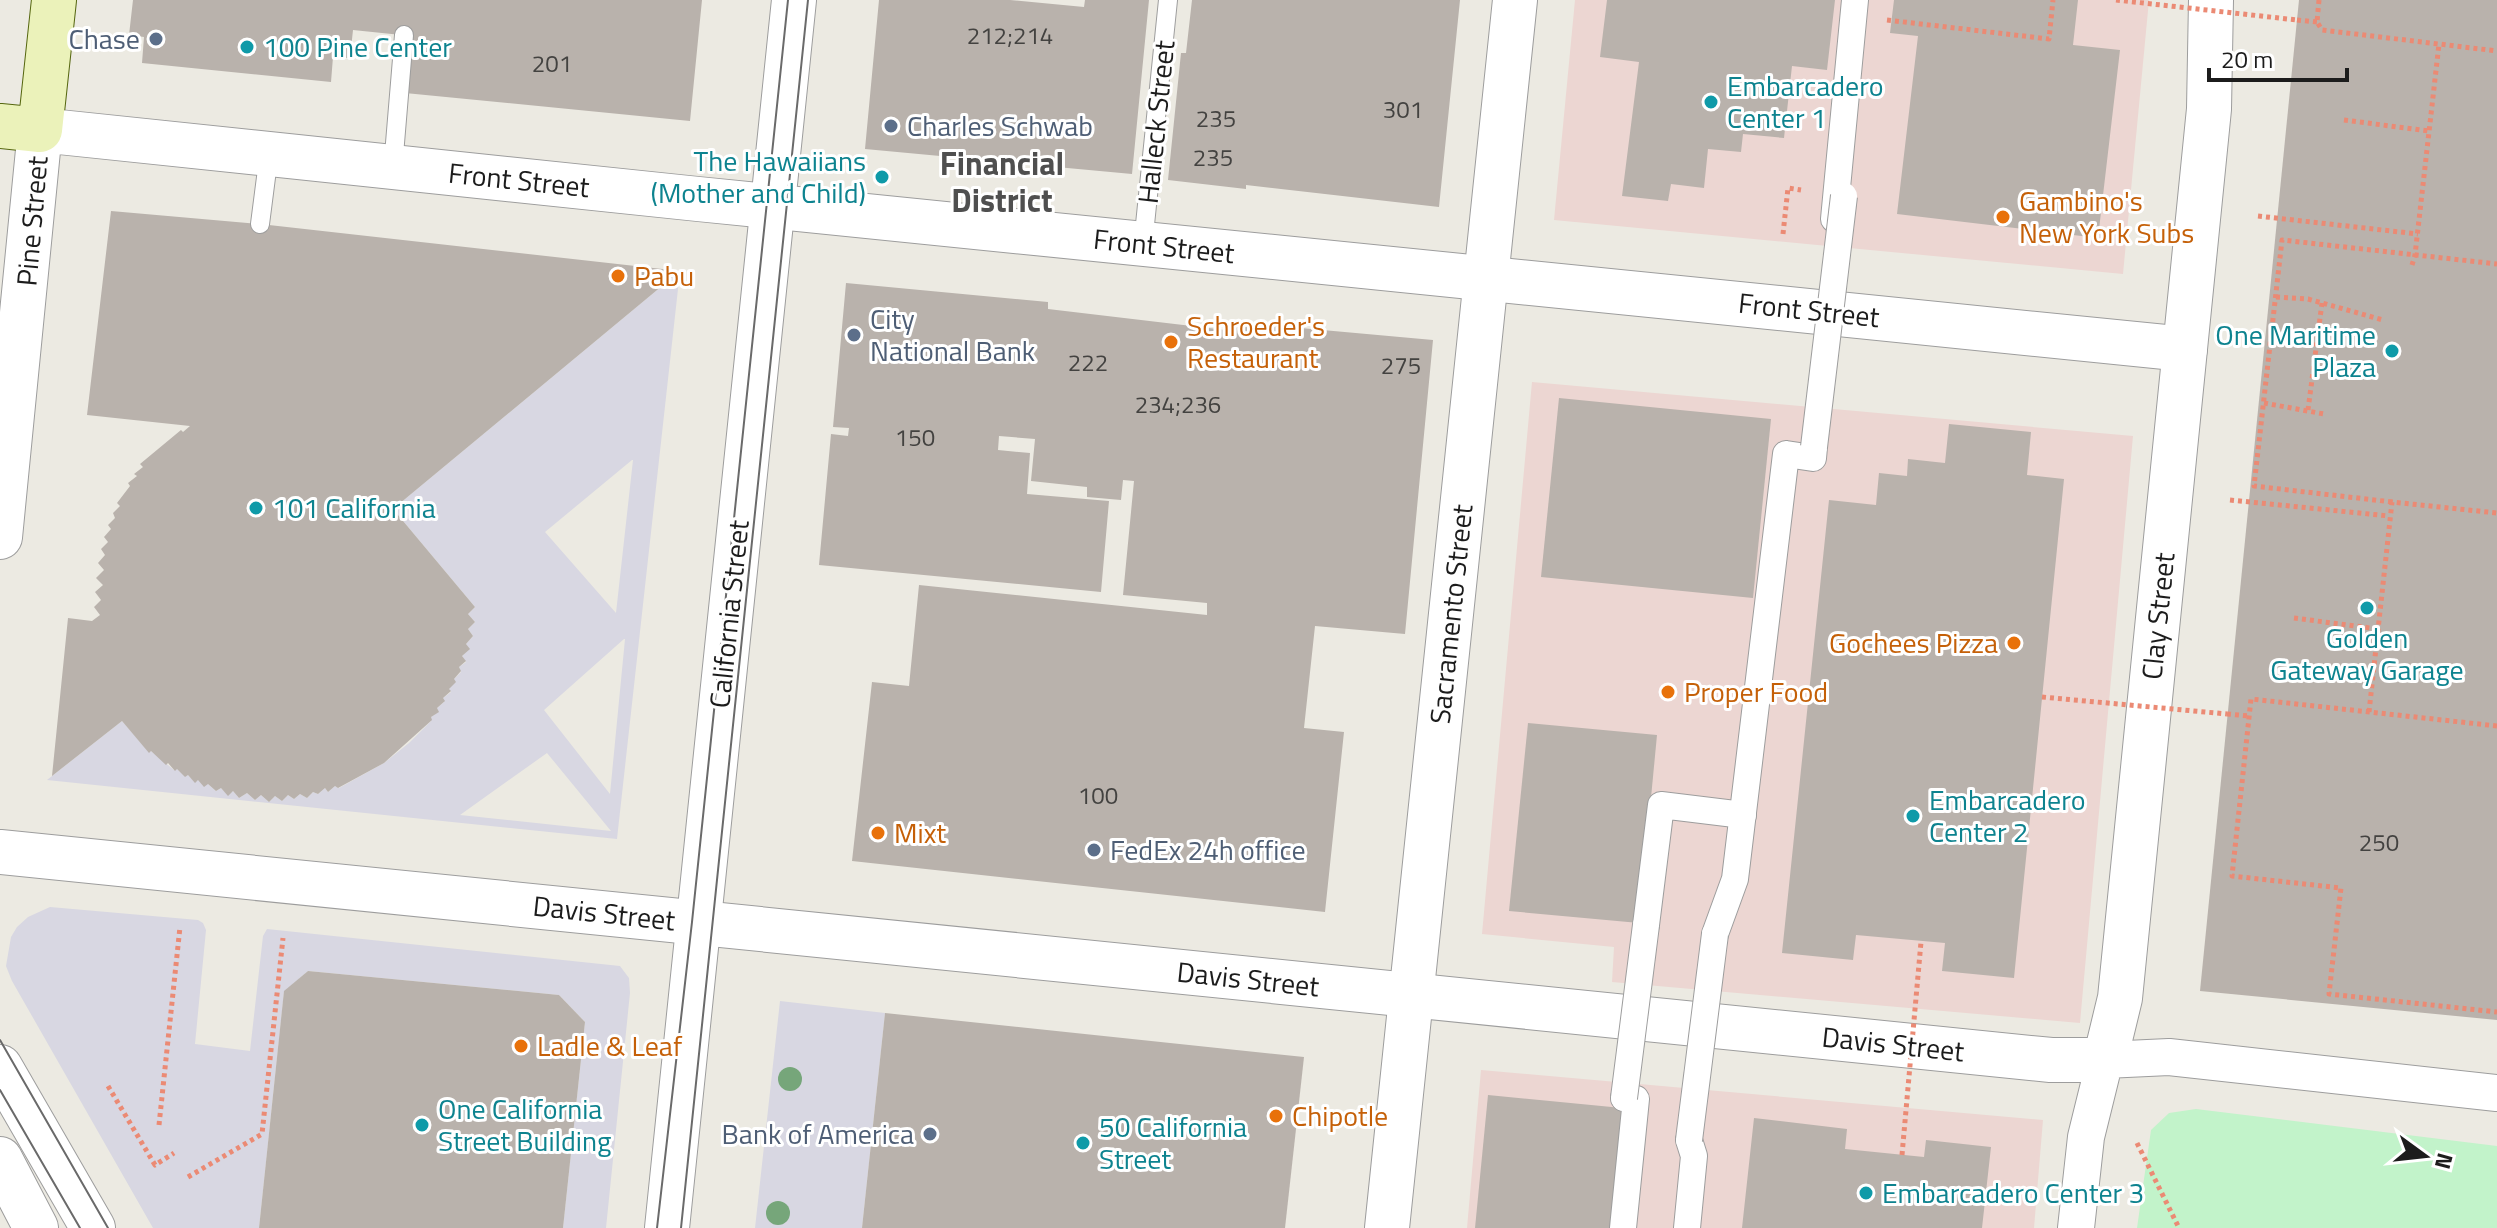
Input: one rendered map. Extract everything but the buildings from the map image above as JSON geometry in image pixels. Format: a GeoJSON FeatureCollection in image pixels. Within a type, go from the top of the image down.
{"type":"FeatureCollection","features":[{"type":"Feature","properties":{"kind":"main road","name":"Pine Street"},"geometry":{"type":"LineString","coordinates":[[20,128],[54,0]]}},
{"type":"Feature","properties":{"kind":"street","name":"California Street"},"geometry":{"type":"LineString","coordinates":[[667,1228],[794,0]]}},
{"type":"Feature","properties":{"kind":"street","name":"Sacramento Street"},"geometry":{"type":"LineString","coordinates":[[1387,1228],[1515,0]]}},
{"type":"Feature","properties":{"kind":"street","name":"Clay Street"},"geometry":{"type":"LineString","coordinates":[[2076,1228],[2086,1137],[2120,998],[2209,109],[2211,0]]}},
{"type":"Feature","properties":{"kind":"street"},"geometry":{"type":"LineString","coordinates":[[1832,238],[1859,5]]}},
{"type":"Feature","properties":{"kind":"street"},"geometry":{"type":"LineString","coordinates":[[1687,1228],[1694,1156],[1689,1140],[1715,934],[1735,879],[1786,454],[1813,458],[1844,196],[1859,5]]}},
{"type":"Feature","properties":{"kind":"street","name":"Front Street"},"geometry":{"type":"LineString","coordinates":[[20,128],[2185,349]]}},
{"type":"Feature","properties":{"kind":"street","name":"Pine Street"},"geometry":{"type":"LineString","coordinates":[[0,537],[20,128]]}},
{"type":"Feature","properties":{"kind":"street"},"geometry":{"type":"LineString","coordinates":[[1623,1228],[1636,1099],[1624,1098],[1661,805],[1743,815]]}},
{"type":"Feature","properties":{"kind":"street","name":"Davis Street"},"geometry":{"type":"LineString","coordinates":[[0,852],[2051,1060],[2169,1057],[2497,1093]]}},
{"type":"Feature","properties":{"kind":"street"},"geometry":{"type":"LineString","coordinates":[[0,1067],[93,1228]]}},
{"type":"Feature","properties":{"kind":"street"},"geometry":{"type":"LineString","coordinates":[[0,1159],[36,1228]]}},
{"type":"Feature","properties":{"kind":"lane","name":"Halleck Street"},"geometry":{"type":"LineString","coordinates":[[1143,244],[1168,0]]}},
{"type":"Feature","properties":{"kind":"lane"},"geometry":{"type":"LineString","coordinates":[[393,167],[404,35]]}},
{"type":"Feature","properties":{"kind":"lane"},"geometry":{"type":"LineString","coordinates":[[260,224],[269,154]]}},
{"type":"Feature","properties":{"kind":"path"},"geometry":{"type":"LineString","coordinates":[[1859,5],[2049,39],[2053,0]]}},
{"type":"Feature","properties":{"kind":"path"},"geometry":{"type":"LineString","coordinates":[[2116,0],[2317,22]]}},
{"type":"Feature","properties":{"kind":"path"},"geometry":{"type":"LineString","coordinates":[[2319,0],[2317,22],[2322,30],[2497,51]]}},
{"type":"Feature","properties":{"kind":"path"},"geometry":{"type":"LineString","coordinates":[[2412,265],[2439,44]]}},
{"type":"Feature","properties":{"kind":"path"},"geometry":{"type":"LineString","coordinates":[[2344,120],[2429,131]]}},
{"type":"Feature","properties":{"kind":"path"},"geometry":{"type":"LineString","coordinates":[[1783,234],[1788,188],[1812,192]]}},
{"type":"Feature","properties":{"kind":"path"},"geometry":{"type":"LineString","coordinates":[[2258,216],[2418,234]]}},
{"type":"Feature","properties":{"kind":"path"},"geometry":{"type":"LineString","coordinates":[[2497,264],[2282,240],[2254,486],[2497,513]]}},
{"type":"Feature","properties":{"kind":"path"},"geometry":{"type":"LineString","coordinates":[[2276,297],[2322,303],[2383,320]]}},
{"type":"Feature","properties":{"kind":"path"},"geometry":{"type":"LineString","coordinates":[[2308,410],[2322,303]]}},
{"type":"Feature","properties":{"kind":"path"},"geometry":{"type":"LineString","coordinates":[[2264,403],[2324,414]]}},
{"type":"Feature","properties":{"kind":"path"},"geometry":{"type":"LineString","coordinates":[[2369,712],[2392,502],[2386,492]]}},
{"type":"Feature","properties":{"kind":"path"},"geometry":{"type":"LineString","coordinates":[[2230,500],[2389,516]]}},
{"type":"Feature","properties":{"kind":"path"},"geometry":{"type":"LineString","coordinates":[[2294,618],[2378,629]]}},
{"type":"Feature","properties":{"kind":"path"},"geometry":{"type":"LineString","coordinates":[[2042,697],[2249,716]]}},
{"type":"Feature","properties":{"kind":"path"},"geometry":{"type":"LineString","coordinates":[[2497,726],[2251,699],[2232,876],[2341,888],[2329,994],[2497,1012]]}},
{"type":"Feature","properties":{"kind":"path"},"geometry":{"type":"LineString","coordinates":[[159,1125],[180,927]]}},
{"type":"Feature","properties":{"kind":"path"},"geometry":{"type":"LineString","coordinates":[[188,1177],[262,1134],[283,938]]}},
{"type":"Feature","properties":{"kind":"path"},"geometry":{"type":"LineString","coordinates":[[1902,1155],[1921,942]]}},
{"type":"Feature","properties":{"kind":"path"},"geometry":{"type":"LineString","coordinates":[[108,1086],[155,1165],[174,1153]]}},
{"type":"Feature","properties":{"kind":"path"},"geometry":{"type":"LineString","coordinates":[[2137,1143],[2179,1228]]}},
{"type":"Feature","properties":{"kind":"shaded area","name":"Embarcadero Center 1"},"geometry":{"type":"Polygon","coordinates":[[[1575,0],[2149,0],[2123,274],[1554,220],[1575,0]]]}},
{"type":"Feature","properties":{"kind":"shaded area"},"geometry":{"type":"Polygon","coordinates":[[[680,271],[617,839],[47,780],[122,721],[149,752],[174,770],[188,775],[195,782],[198,780],[208,784],[216,791],[221,788],[228,795],[233,791],[239,798],[247,793],[255,800],[261,795],[269,802],[275,796],[282,801],[288,795],[294,799],[300,794],[307,798],[325,788],[328,792],[335,786],[339,788],[384,763],[431,721],[444,702],[443,698],[451,692],[449,689],[454,679],[461,672],[459,667],[466,662],[462,656],[469,649],[466,644],[473,636],[468,629],[475,622],[468,614],[475,607],[393,509],[680,271]],[[633,460],[545,532],[616,613],[633,460]],[[624,639],[544,710],[610,794],[625,639],[624,639]],[[547,753],[460,815],[611,831],[547,753]]]}},
{"type":"Feature","properties":{"kind":"shaded area","name":"Embarcadero Center 2"},"geometry":{"type":"Polygon","coordinates":[[[1532,382],[2133,436],[2080,1023],[1612,982],[1614,947],[1482,934],[1532,382]]]}},
{"type":"Feature","properties":{"kind":"shaded area"},"geometry":{"type":"Polygon","coordinates":[[[50,907],[198,920],[203,923],[206,930],[195,1044],[250,1051],[263,936],[267,929],[620,966],[629,978],[630,993],[606,1228],[563,1228],[585,1022],[559,995],[308,971],[284,992],[259,1228],[153,1228],[6,966],[11,937],[17,927],[28,917],[50,907]]]}},
{"type":"Feature","properties":{"kind":"shaded area"},"geometry":{"type":"Polygon","coordinates":[[[780,1001],[885,1013],[862,1228],[755,1228],[780,1001]]]}},
{"type":"Feature","properties":{"kind":"shaded area","name":"Embarcadero Center 3"},"geometry":{"type":"Polygon","coordinates":[[[1481,1070],[2043,1120],[2034,1228],[1467,1228],[1481,1070]]]}},
{"type":"Feature","properties":{"kind":"green space"},"geometry":{"type":"Polygon","coordinates":[[[2196,1109],[2497,1146],[2497,1228],[2137,1228],[2151,1130],[2169,1113],[2196,1109]]]}},
{"type":"Feature","properties":{"kind":"tram line"},"geometry":{"type":"LineString","coordinates":[[657,1228],[788,0]]}},
{"type":"Feature","properties":{"kind":"tram line"},"geometry":{"type":"LineString","coordinates":[[681,1228],[808,0]]}},
{"type":"Feature","properties":{"kind":"tram line"},"geometry":{"type":"LineString","coordinates":[[0,1040],[108,1228]]}},
{"type":"Feature","properties":{"kind":"tram line"},"geometry":{"type":"LineString","coordinates":[[0,1090],[80,1228]]}},
{"type":"Feature","properties":{"kind":"place","name":"Chase"},"geometry":{"type":"Point","coordinates":[156,39]}},
{"type":"Feature","properties":{"kind":"place","name":"100 Pine Center"},"geometry":{"type":"Point","coordinates":[247,47]}},
{"type":"Feature","properties":{"kind":"place","name":"Embarcadero Center 1"},"geometry":{"type":"Point","coordinates":[1711,102]}},
{"type":"Feature","properties":{"kind":"place","name":"Charles Schwab"},"geometry":{"type":"Point","coordinates":[891,126]}},
{"type":"Feature","properties":{"kind":"place","name":"The Hawaiians (Mother and Child)"},"geometry":{"type":"Point","coordinates":[882,177]}},
{"type":"Feature","properties":{"kind":"place","name":"Gambino's New York Subs"},"geometry":{"type":"Point","coordinates":[2003,217]}},
{"type":"Feature","properties":{"kind":"place","name":"Pabu"},"geometry":{"type":"Point","coordinates":[618,276]}},
{"type":"Feature","properties":{"kind":"place","name":"City National Bank"},"geometry":{"type":"Point","coordinates":[854,335]}},
{"type":"Feature","properties":{"kind":"place","name":"Schroeder's Restaurant"},"geometry":{"type":"Point","coordinates":[1171,342]}},
{"type":"Feature","properties":{"kind":"place","name":"One Maritime Plaza"},"geometry":{"type":"Point","coordinates":[2392,351]}},
{"type":"Feature","properties":{"kind":"place","name":"101 California"},"geometry":{"type":"Point","coordinates":[256,508]}},
{"type":"Feature","properties":{"kind":"place","name":"Golden Gateway Garage"},"geometry":{"type":"Point","coordinates":[2367,608]}},
{"type":"Feature","properties":{"kind":"place","name":"Gochees Pizza"},"geometry":{"type":"Point","coordinates":[2014,643]}},
{"type":"Feature","properties":{"kind":"place","name":"Proper Food"},"geometry":{"type":"Point","coordinates":[1668,692]}},
{"type":"Feature","properties":{"kind":"place","name":"Embarcadero Center 2"},"geometry":{"type":"Point","coordinates":[1913,816]}},
{"type":"Feature","properties":{"kind":"place","name":"Mixt"},"geometry":{"type":"Point","coordinates":[878,833]}},
{"type":"Feature","properties":{"kind":"place","name":"FedEx 24h office"},"geometry":{"type":"Point","coordinates":[1094,850]}},
{"type":"Feature","properties":{"kind":"place","name":"Ladle & Leaf"},"geometry":{"type":"Point","coordinates":[521,1046]}},
{"type":"Feature","properties":{"kind":"place","name":"Chipotle"},"geometry":{"type":"Point","coordinates":[1276,1116]}},
{"type":"Feature","properties":{"kind":"place","name":"One California Street Building"},"geometry":{"type":"Point","coordinates":[422,1125]}},
{"type":"Feature","properties":{"kind":"place","name":"Bank of America"},"geometry":{"type":"Point","coordinates":[930,1134]}},
{"type":"Feature","properties":{"kind":"place","name":"50 California Street"},"geometry":{"type":"Point","coordinates":[1083,1143]}},
{"type":"Feature","properties":{"kind":"place","name":"Embarcadero Center 3"},"geometry":{"type":"Point","coordinates":[1866,1193]}},
{"type":"Feature","properties":{"kind":"district","name":"Financial District"},"geometry":{"type":"Point","coordinates":[1002,182]}}]}
